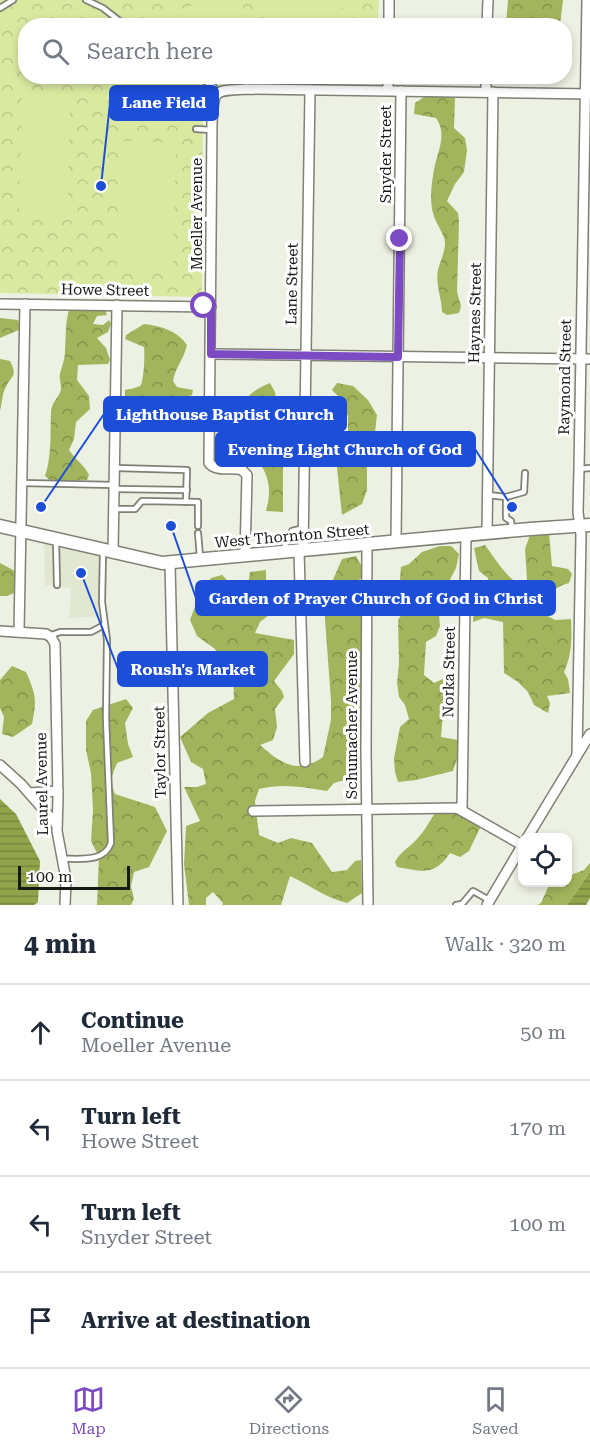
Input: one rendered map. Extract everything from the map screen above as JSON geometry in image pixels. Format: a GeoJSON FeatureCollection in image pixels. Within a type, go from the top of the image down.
{"type":"FeatureCollection","features":[{"type":"Feature","properties":{"kind":"main road","name":"West Thornton Street"},"geometry":{"type":"LineString","coordinates":[[0,526],[157,563],[170,563],[585,526]]}},
{"type":"Feature","properties":{"kind":"street"},"geometry":{"type":"LineString","coordinates":[[389,0],[389,18]]}},
{"type":"Feature","properties":{"kind":"street"},"geometry":{"type":"LineString","coordinates":[[487,18],[488,0]]}},
{"type":"Feature","properties":{"kind":"street","name":"Raymond Street"},"geometry":{"type":"LineString","coordinates":[[577,754],[585,526],[578,512],[585,359],[587,0]]}},
{"type":"Feature","properties":{"kind":"street","name":"Snyder Street"},"geometry":{"type":"LineString","coordinates":[[388,84],[388,90]]}},
{"type":"Feature","properties":{"kind":"street","name":"Haynes Street"},"geometry":{"type":"LineString","coordinates":[[487,533],[490,92],[488,84]]}},
{"type":"Feature","properties":{"kind":"street"},"geometry":{"type":"LineString","coordinates":[[216,93],[221,90],[388,90],[587,94]]}},
{"type":"Feature","properties":{"kind":"street","name":"Lane Street"},"geometry":{"type":"LineString","coordinates":[[305,762],[301,550],[304,528],[310,90]]}},
{"type":"Feature","properties":{"kind":"street","name":"Snyder Street"},"geometry":{"type":"LineString","coordinates":[[396,542],[401,91]]}},
{"type":"Feature","properties":{"kind":"street","name":"Moeller Avenue"},"geometry":{"type":"LineString","coordinates":[[216,93],[212,129],[209,463],[212,467],[242,470],[247,474],[245,556]]}},
{"type":"Feature","properties":{"kind":"street","name":"Howe Street"},"geometry":{"type":"LineString","coordinates":[[0,304],[211,307]]}},
{"type":"Feature","properties":{"kind":"street"},"geometry":{"type":"LineString","coordinates":[[19,632],[25,304]]}},
{"type":"Feature","properties":{"kind":"street"},"geometry":{"type":"LineString","coordinates":[[108,552],[115,509],[117,305]]}},
{"type":"Feature","properties":{"kind":"street"},"geometry":{"type":"LineString","coordinates":[[211,354],[585,359]]}},
{"type":"Feature","properties":{"kind":"street","name":"Norka Street"},"geometry":{"type":"LineString","coordinates":[[462,809],[466,535]]}},
{"type":"Feature","properties":{"kind":"street","name":"Schumacher Avenue"},"geometry":{"type":"LineString","coordinates":[[367,544],[368,905]]}},
{"type":"Feature","properties":{"kind":"street","name":"Taylor Street"},"geometry":{"type":"LineString","coordinates":[[170,563],[178,905]]}},
{"type":"Feature","properties":{"kind":"street"},"geometry":{"type":"LineString","coordinates":[[0,631],[49,636]]}},
{"type":"Feature","properties":{"kind":"street","name":"Laurel Avenue"},"geometry":{"type":"LineString","coordinates":[[49,636],[55,644],[57,825],[66,879],[64,905]]}},
{"type":"Feature","properties":{"kind":"street"},"geometry":{"type":"LineString","coordinates":[[529,833],[590,734]]}},
{"type":"Feature","properties":{"kind":"street"},"geometry":{"type":"LineString","coordinates":[[0,765],[30,793],[57,825]]}},
{"type":"Feature","properties":{"kind":"street"},"geometry":{"type":"LineString","coordinates":[[30,793],[58,792]]}},
{"type":"Feature","properties":{"kind":"street"},"geometry":{"type":"LineString","coordinates":[[253,811],[451,807],[462,809],[518,843]]}},
{"type":"Feature","properties":{"kind":"street"},"geometry":{"type":"LineString","coordinates":[[488,903],[518,852]]}},
{"type":"Feature","properties":{"kind":"lane"},"geometry":{"type":"LineString","coordinates":[[0,8],[13,0]]}},
{"type":"Feature","properties":{"kind":"lane"},"geometry":{"type":"LineString","coordinates":[[86,0],[103,8],[116,18]]}},
{"type":"Feature","properties":{"kind":"lane"},"geometry":{"type":"LineString","coordinates":[[209,84],[214,87],[216,93]]}},
{"type":"Feature","properties":{"kind":"lane"},"geometry":{"type":"LineString","coordinates":[[196,129],[212,129]]}},
{"type":"Feature","properties":{"kind":"lane"},"geometry":{"type":"LineString","coordinates":[[196,219],[212,219]]}},
{"type":"Feature","properties":{"kind":"lane"},"geometry":{"type":"LineString","coordinates":[[116,468],[187,470],[186,502]]}},
{"type":"Feature","properties":{"kind":"lane"},"geometry":{"type":"LineString","coordinates":[[579,469],[590,468]]}},
{"type":"Feature","properties":{"kind":"lane"},"geometry":{"type":"LineString","coordinates":[[487,495],[506,497],[525,492],[525,473]]}},
{"type":"Feature","properties":{"kind":"lane"},"geometry":{"type":"LineString","coordinates":[[22,483],[187,490]]}},
{"type":"Feature","properties":{"kind":"lane"},"geometry":{"type":"LineString","coordinates":[[506,497],[506,518],[511,521],[512,531]]}},
{"type":"Feature","properties":{"kind":"lane"},"geometry":{"type":"LineString","coordinates":[[115,509],[135,509],[142,501],[198,502],[198,526]]}},
{"type":"Feature","properties":{"kind":"lane"},"geometry":{"type":"LineString","coordinates":[[284,552],[287,539],[292,531],[304,528]]}},
{"type":"Feature","properties":{"kind":"lane"},"geometry":{"type":"LineString","coordinates":[[198,533],[200,560]]}},
{"type":"Feature","properties":{"kind":"lane"},"geometry":{"type":"LineString","coordinates":[[56,540],[57,585]]}},
{"type":"Feature","properties":{"kind":"lane"},"geometry":{"type":"LineString","coordinates":[[62,859],[102,856],[108,851],[111,843],[105,718],[107,640],[102,602],[108,552]]}},
{"type":"Feature","properties":{"kind":"lane"},"geometry":{"type":"LineString","coordinates":[[49,636],[60,632],[92,632],[105,625]]}},
{"type":"Feature","properties":{"kind":"lane"},"geometry":{"type":"LineString","coordinates":[[456,905],[463,905],[473,891],[488,903]]}},
{"type":"Feature","properties":{"kind":"shaded area"},"geometry":{"type":"Polygon","coordinates":[[[44,540],[101,552],[102,616],[69,618],[71,588],[45,585],[44,540]]]}},
{"type":"Feature","properties":{"kind":"shaded area"},"geometry":{"type":"Polygon","coordinates":[[[0,799],[16,814],[40,861],[38,902],[34,905],[0,905],[0,799]]]}},
{"type":"Feature","properties":{"kind":"shaded area"},"geometry":{"type":"Polygon","coordinates":[[[590,872],[590,898],[586,905],[567,905],[590,872]]]}},
{"type":"Feature","properties":{"kind":"green space"},"geometry":{"type":"Polygon","coordinates":[[[0,0],[379,0],[378,18],[18,18],[18,84],[203,84],[202,297],[0,293],[0,0]]]}},
{"type":"Feature","properties":{"kind":"green space"},"geometry":{"type":"Polygon","coordinates":[[[210,0],[240,0],[247,18],[170,18],[168,13],[210,0]]]}},
{"type":"Feature","properties":{"kind":"green space"},"geometry":{"type":"Polygon","coordinates":[[[261,0],[345,0],[337,18],[267,18],[261,0]]]}},
{"type":"Feature","properties":{"kind":"green space"},"geometry":{"type":"Polygon","coordinates":[[[508,0],[563,0],[561,18],[507,18],[508,0]]]}},
{"type":"Feature","properties":{"kind":"green space"},"geometry":{"type":"Polygon","coordinates":[[[111,84],[129,84],[129,118],[110,118],[111,84]]]}},
{"type":"Feature","properties":{"kind":"green space"},"geometry":{"type":"Polygon","coordinates":[[[22,91],[70,93],[67,219],[19,218],[22,91]]]}},
{"type":"Feature","properties":{"kind":"green space"},"geometry":{"type":"Polygon","coordinates":[[[427,95],[455,98],[454,128],[465,138],[467,150],[464,172],[447,201],[458,213],[457,292],[461,306],[459,313],[447,315],[442,312],[437,280],[445,240],[434,217],[431,199],[434,168],[441,139],[440,125],[436,118],[414,114],[415,103],[427,95]]]}},
{"type":"Feature","properties":{"kind":"green space"},"geometry":{"type":"Polygon","coordinates":[[[120,141],[176,143],[173,266],[117,265],[120,141]]]}},
{"type":"Feature","properties":{"kind":"green space"},"geometry":{"type":"Polygon","coordinates":[[[69,310],[105,310],[107,315],[97,316],[93,324],[103,325],[109,320],[111,324],[108,332],[97,338],[106,348],[110,360],[108,364],[78,365],[77,380],[89,396],[90,409],[76,422],[74,439],[69,450],[89,475],[87,480],[51,481],[45,476],[50,453],[51,412],[61,391],[60,376],[69,310]]]}},
{"type":"Feature","properties":{"kind":"green space"},"geometry":{"type":"Polygon","coordinates":[[[0,318],[18,320],[21,329],[0,338],[0,318]]]}},
{"type":"Feature","properties":{"kind":"green space"},"geometry":{"type":"Polygon","coordinates":[[[144,324],[173,332],[187,345],[173,381],[177,387],[193,390],[192,395],[182,399],[186,419],[185,429],[175,432],[163,429],[125,399],[125,390],[141,384],[144,355],[144,347],[125,339],[126,335],[144,324]]]}},
{"type":"Feature","properties":{"kind":"green space"},"geometry":{"type":"Polygon","coordinates":[[[0,359],[10,361],[14,373],[5,389],[0,411],[0,359]]]}},
{"type":"Feature","properties":{"kind":"green space"},"geometry":{"type":"Polygon","coordinates":[[[270,383],[275,392],[278,413],[286,432],[283,459],[283,512],[266,511],[269,486],[265,472],[229,431],[243,402],[262,386],[270,383]]]}},
{"type":"Feature","properties":{"kind":"green space"},"geometry":{"type":"Polygon","coordinates":[[[337,383],[353,386],[368,400],[377,415],[375,432],[367,447],[367,490],[362,504],[342,515],[337,468],[348,435],[348,416],[341,399],[332,390],[337,383]]]}},
{"type":"Feature","properties":{"kind":"green space"},"geometry":{"type":"Polygon","coordinates":[[[549,533],[552,566],[568,569],[572,574],[569,583],[558,587],[551,594],[544,614],[555,620],[571,619],[570,653],[564,672],[568,679],[570,693],[547,696],[550,703],[548,713],[534,705],[528,692],[504,673],[503,622],[484,618],[473,622],[476,606],[487,593],[488,578],[479,571],[474,548],[485,545],[508,575],[525,586],[527,580],[525,549],[530,535],[549,533]]]}},
{"type":"Feature","properties":{"kind":"green space"},"geometry":{"type":"Polygon","coordinates":[[[440,546],[451,546],[459,554],[456,568],[438,603],[440,626],[436,636],[426,642],[424,675],[434,683],[443,679],[447,695],[441,737],[458,740],[460,750],[453,771],[398,782],[394,758],[400,727],[409,719],[405,705],[399,697],[397,683],[398,620],[408,604],[400,579],[401,567],[409,564],[422,552],[440,546]]]}},
{"type":"Feature","properties":{"kind":"green space"},"geometry":{"type":"Polygon","coordinates":[[[356,556],[366,574],[353,585],[361,608],[364,663],[359,776],[334,783],[327,791],[285,786],[259,789],[255,801],[259,835],[278,843],[291,838],[312,843],[332,872],[347,870],[355,861],[361,860],[362,893],[347,903],[290,876],[281,905],[222,905],[223,903],[213,892],[206,898],[206,905],[189,905],[184,864],[186,826],[200,821],[184,787],[206,784],[203,769],[191,762],[180,737],[208,713],[234,699],[233,671],[223,664],[215,649],[197,636],[190,620],[197,601],[211,578],[222,575],[241,594],[248,585],[250,572],[266,570],[266,586],[272,598],[274,611],[260,622],[255,633],[294,640],[294,654],[274,681],[284,697],[275,709],[277,727],[273,740],[260,745],[282,761],[297,766],[305,765],[323,757],[331,720],[323,592],[332,582],[342,559],[356,556]]]}},
{"type":"Feature","properties":{"kind":"green space"},"geometry":{"type":"Polygon","coordinates":[[[0,563],[15,571],[14,593],[7,596],[0,596],[0,563]]]}},
{"type":"Feature","properties":{"kind":"green space"},"geometry":{"type":"Polygon","coordinates":[[[12,666],[26,672],[34,692],[35,703],[32,724],[13,737],[2,734],[4,717],[0,708],[0,680],[12,666]]]}},
{"type":"Feature","properties":{"kind":"green space"},"geometry":{"type":"Polygon","coordinates":[[[126,699],[133,708],[125,723],[128,744],[133,757],[117,763],[110,781],[115,794],[155,807],[167,831],[149,867],[134,872],[131,886],[134,899],[131,905],[97,905],[99,857],[91,841],[93,810],[91,773],[86,750],[86,721],[93,710],[126,699]]]}},
{"type":"Feature","properties":{"kind":"green space"},"geometry":{"type":"Polygon","coordinates":[[[436,811],[455,811],[481,826],[469,851],[460,857],[450,853],[433,869],[421,871],[397,867],[395,862],[397,859],[419,837],[436,811]]]}},
{"type":"Feature","properties":{"kind":"green space"},"geometry":{"type":"Polygon","coordinates":[[[590,863],[590,872],[567,905],[537,905],[541,903],[548,887],[572,887],[572,874],[584,870],[590,863]]]}},
{"type":"Feature","properties":{"kind":"place","name":"Lane Field"},"geometry":{"type":"Point","coordinates":[101,186]}},
{"type":"Feature","properties":{"kind":"place","name":"Lighthouse Baptist Church"},"geometry":{"type":"Point","coordinates":[41,507]}},
{"type":"Feature","properties":{"kind":"place","name":"Evening Light Church of God"},"geometry":{"type":"Point","coordinates":[512,507]}},
{"type":"Feature","properties":{"kind":"place","name":"Garden of Prayer Church of God in Christ"},"geometry":{"type":"Point","coordinates":[171,526]}},
{"type":"Feature","properties":{"kind":"place","name":"Roush's Market"},"geometry":{"type":"Point","coordinates":[81,573]}},
{"type":"Feature","properties":{"kind":"route"},"geometry":{"type":"LineString","coordinates":[[204,306],[211,307],[211,354],[398,357],[400,239]]}}]}
